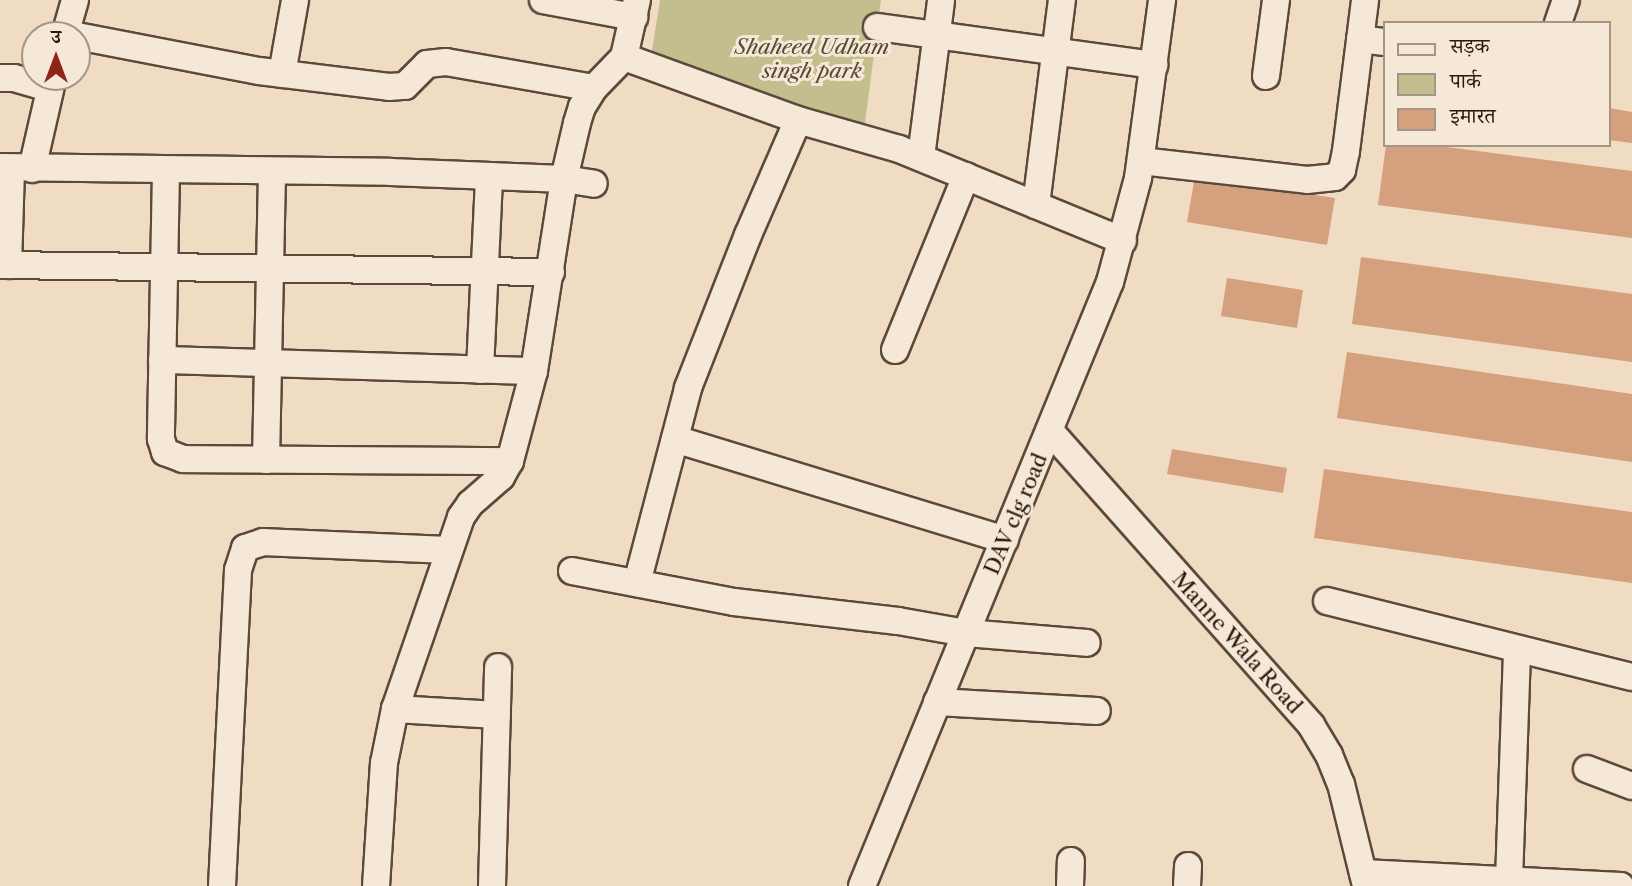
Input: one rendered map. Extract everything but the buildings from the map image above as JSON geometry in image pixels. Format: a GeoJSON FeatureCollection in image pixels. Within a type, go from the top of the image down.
{"type":"FeatureCollection","features":[{"type":"Feature","properties":{"kind":"street"},"geometry":{"type":"LineString","coordinates":[[70,21],[75,0]]}},
{"type":"Feature","properties":{"kind":"street"},"geometry":{"type":"LineString","coordinates":[[282,74],[295,0]]}},
{"type":"Feature","properties":{"kind":"street"},"geometry":{"type":"LineString","coordinates":[[376,886],[383,776],[395,709],[447,550],[470,504],[501,477],[510,461],[534,371],[564,179],[582,107],[594,88],[624,57],[635,8],[543,0]]}},
{"type":"Feature","properties":{"kind":"street"},"geometry":{"type":"LineString","coordinates":[[921,157],[941,0]]}},
{"type":"Feature","properties":{"kind":"street"},"geometry":{"type":"LineString","coordinates":[[1036,205],[1062,0]]}},
{"type":"Feature","properties":{"kind":"street","name":"DAV clg road"},"geometry":{"type":"LineString","coordinates":[[862,886],[1051,432],[1123,241],[1143,148],[1162,0]]}},
{"type":"Feature","properties":{"kind":"street"},"geometry":{"type":"LineString","coordinates":[[1266,76],[1276,0]]}},
{"type":"Feature","properties":{"kind":"street"},"geometry":{"type":"LineString","coordinates":[[1143,148],[1307,180],[1335,177],[1342,170],[1373,41],[1364,0]]}},
{"type":"Feature","properties":{"kind":"street"},"geometry":{"type":"LineString","coordinates":[[1559,21],[1566,0]]}},
{"type":"Feature","properties":{"kind":"street"},"geometry":{"type":"LineString","coordinates":[[877,27],[1154,65]]}},
{"type":"Feature","properties":{"kind":"street"},"geometry":{"type":"LineString","coordinates":[[91,39],[282,74],[398,88],[410,82],[427,64],[446,62],[594,88]]}},
{"type":"Feature","properties":{"kind":"street"},"geometry":{"type":"LineString","coordinates":[[624,57],[798,120],[870,139],[921,157],[1123,241]]}},
{"type":"Feature","properties":{"kind":"street"},"geometry":{"type":"LineString","coordinates":[[0,78],[21,79]]}},
{"type":"Feature","properties":{"kind":"street"},"geometry":{"type":"LineString","coordinates":[[47,91],[14,168],[4,265],[551,272]]}},
{"type":"Feature","properties":{"kind":"street"},"geometry":{"type":"LineString","coordinates":[[637,583],[693,375],[748,235],[798,120]]}},
{"type":"Feature","properties":{"kind":"street"},"geometry":{"type":"LineString","coordinates":[[14,168],[489,176],[564,179],[594,184]]}},
{"type":"Feature","properties":{"kind":"street"},"geometry":{"type":"LineString","coordinates":[[166,172],[162,360],[162,439],[165,452],[183,459],[510,461]]}},
{"type":"Feature","properties":{"kind":"street"},"geometry":{"type":"LineString","coordinates":[[266,460],[272,172]]}},
{"type":"Feature","properties":{"kind":"street"},"geometry":{"type":"LineString","coordinates":[[480,370],[489,176]]}},
{"type":"Feature","properties":{"kind":"street"},"geometry":{"type":"LineString","coordinates":[[895,349],[966,176]]}},
{"type":"Feature","properties":{"kind":"street"},"geometry":{"type":"LineString","coordinates":[[162,360],[534,371]]}},
{"type":"Feature","properties":{"kind":"street","name":"Manne Wala Road"},"geometry":{"type":"LineString","coordinates":[[1051,432],[1311,725],[1329,755],[1341,784],[1364,880]]}},
{"type":"Feature","properties":{"kind":"street"},"geometry":{"type":"LineString","coordinates":[[675,439],[1005,541]]}},
{"type":"Feature","properties":{"kind":"street"},"geometry":{"type":"LineString","coordinates":[[222,886],[238,570],[245,548],[263,542],[447,550]]}},
{"type":"Feature","properties":{"kind":"street"},"geometry":{"type":"LineString","coordinates":[[572,571],[734,602],[898,621],[966,633],[1087,643]]}},
{"type":"Feature","properties":{"kind":"street"},"geometry":{"type":"LineString","coordinates":[[1327,601],[1517,649],[1590,664],[1632,677]]}},
{"type":"Feature","properties":{"kind":"street"},"geometry":{"type":"LineString","coordinates":[[1509,881],[1517,649]]}},
{"type":"Feature","properties":{"kind":"street"},"geometry":{"type":"LineString","coordinates":[[492,886],[498,667]]}},
{"type":"Feature","properties":{"kind":"street"},"geometry":{"type":"LineString","coordinates":[[937,702],[1097,711]]}},
{"type":"Feature","properties":{"kind":"street"},"geometry":{"type":"LineString","coordinates":[[395,709],[497,715]]}},
{"type":"Feature","properties":{"kind":"street"},"geometry":{"type":"LineString","coordinates":[[1587,769],[1632,786]]}},
{"type":"Feature","properties":{"kind":"street"},"geometry":{"type":"LineString","coordinates":[[1364,880],[1509,881],[1620,886]]}},
{"type":"Feature","properties":{"kind":"green space","name":"Shaheed Udham singh park"},"geometry":{"type":"Polygon","coordinates":[[[660,0],[881,0],[862,146],[651,57],[660,0]]]}}]}
